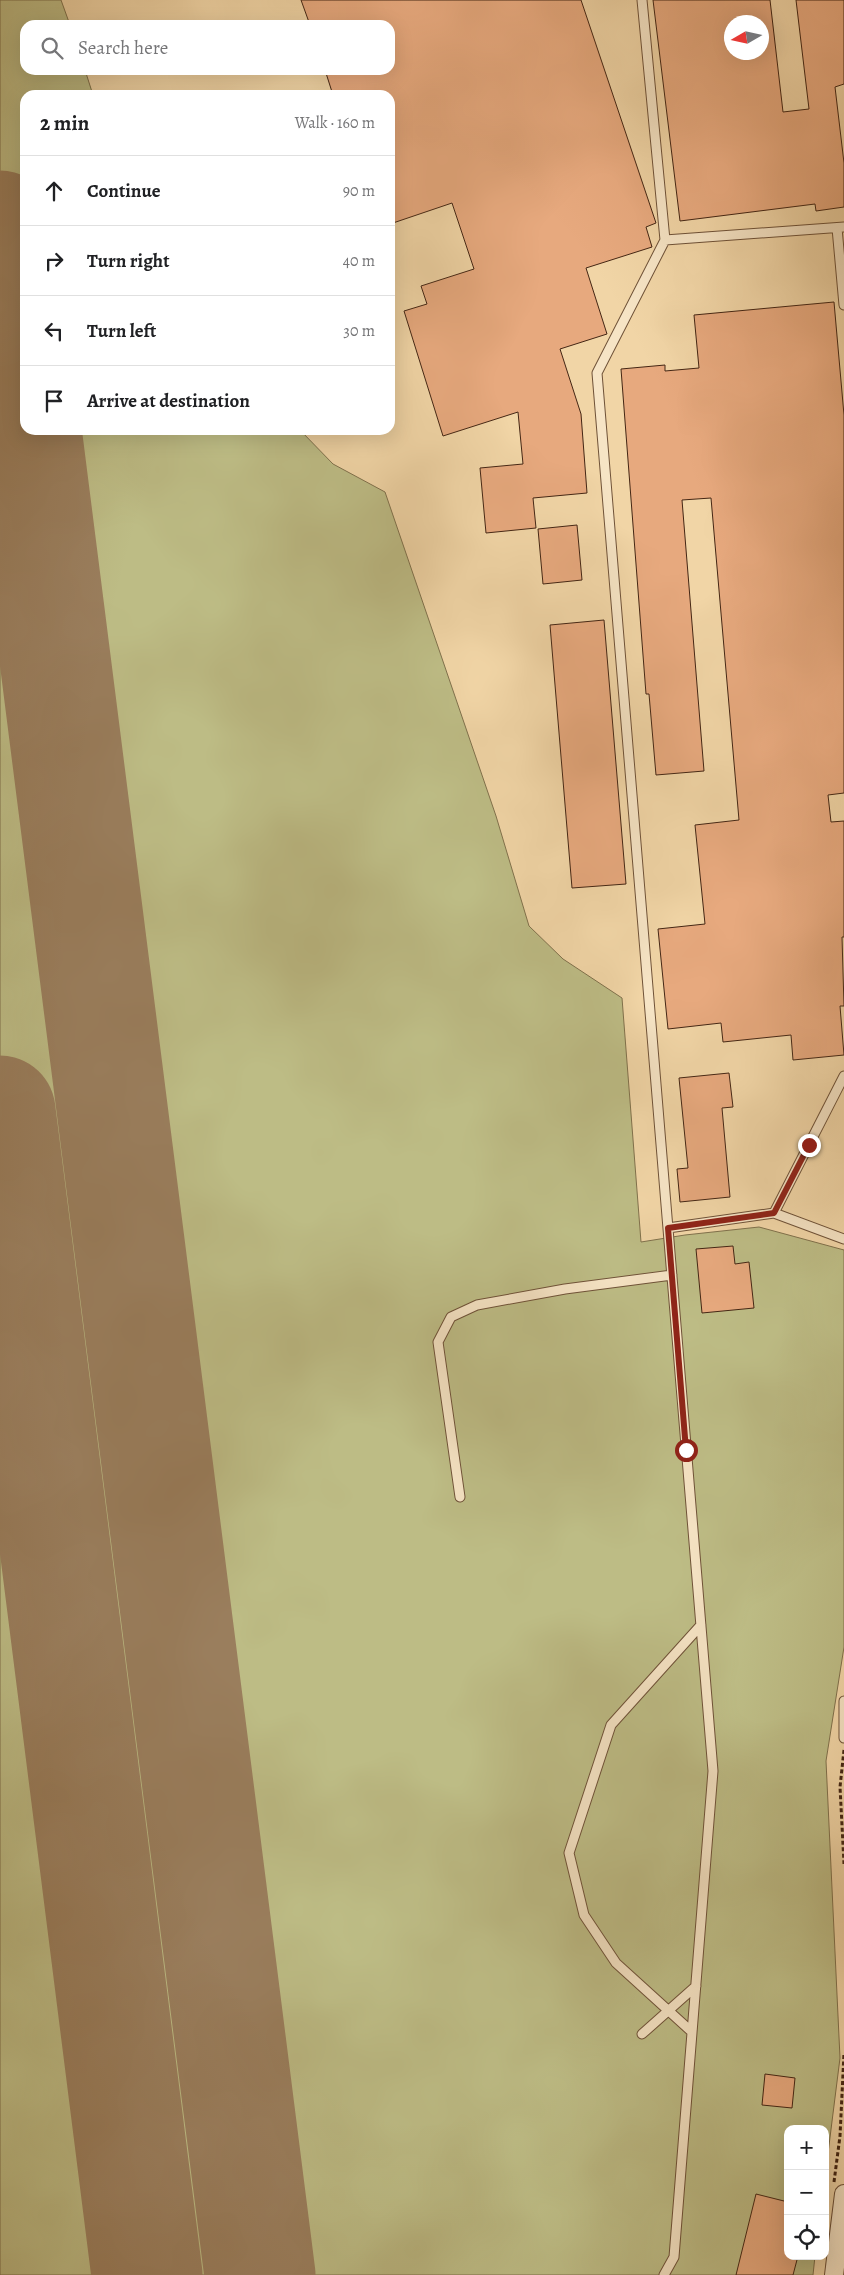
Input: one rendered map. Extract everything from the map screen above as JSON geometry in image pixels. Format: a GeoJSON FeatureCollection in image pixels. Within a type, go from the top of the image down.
{"type":"FeatureCollection","features":[{"type":"Feature","properties":{"kind":"street"},"geometry":{"type":"LineString","coordinates":[[834,2275],[839,2189]]}},
{"type":"Feature","properties":{"kind":"lane"},"geometry":{"type":"LineString","coordinates":[[642,0],[665,240],[597,372],[713,1771],[674,2256],[664,2275]]}},
{"type":"Feature","properties":{"kind":"lane"},"geometry":{"type":"LineString","coordinates":[[665,240],[840,227],[844,306]]}},
{"type":"Feature","properties":{"kind":"lane"},"geometry":{"type":"LineString","coordinates":[[774,1213],[844,1076]]}},
{"type":"Feature","properties":{"kind":"lane"},"geometry":{"type":"LineString","coordinates":[[668,1228],[774,1213],[844,1239]]}},
{"type":"Feature","properties":{"kind":"lane"},"geometry":{"type":"LineString","coordinates":[[460,1496],[438,1342],[451,1317],[477,1305],[565,1289],[672,1275]]}},
{"type":"Feature","properties":{"kind":"lane"},"geometry":{"type":"LineString","coordinates":[[692,2032],[616,1963],[584,1914],[569,1853],[611,1725],[701,1625]]}},
{"type":"Feature","properties":{"kind":"lane"},"geometry":{"type":"LineString","coordinates":[[844,1701],[844,1738]]}},
{"type":"Feature","properties":{"kind":"lane"},"geometry":{"type":"LineString","coordinates":[[642,2034],[696,1986]]}},
{"type":"Feature","properties":{"kind":"path"},"geometry":{"type":"LineString","coordinates":[[844,1744],[840,1787],[844,1864]]}},
{"type":"Feature","properties":{"kind":"path"},"geometry":{"type":"LineString","coordinates":[[839,2189],[844,2053]]}},
{"type":"Feature","properties":{"kind":"shaded area"},"geometry":{"type":"Polygon","coordinates":[[[0,0],[61,0],[68,20],[20,20],[20,75],[87,75],[91,90],[20,90],[20,435],[305,435],[333,464],[385,492],[496,816],[529,926],[563,959],[622,998],[641,1242],[759,1227],[844,1250],[844,1647],[826,1761],[840,2058],[829,2145],[829,2125],[784,2125],[784,2260],[815,2260],[813,2275],[0,2275],[0,0]]]}},
{"type":"Feature","properties":{"kind":"building"},"geometry":{"type":"Polygon","coordinates":[[[301,0],[581,0],[656,223],[646,227],[652,247],[586,268],[607,334],[560,349],[581,414],[587,493],[533,498],[536,528],[486,533],[480,468],[523,464],[518,412],[443,436],[404,311],[427,304],[421,286],[474,269],[452,203],[395,222],[395,90],[331,90],[327,75],[395,75],[395,20],[308,20],[301,0]]]}},
{"type":"Feature","properties":{"kind":"building"},"geometry":{"type":"Polygon","coordinates":[[[653,0],[770,0],[783,112],[809,109],[796,0],[844,0],[844,84],[835,87],[844,163],[844,207],[816,211],[815,204],[680,221],[653,0]]]}},
{"type":"Feature","properties":{"kind":"building"},"geometry":{"type":"Polygon","coordinates":[[[834,302],[844,415],[844,793],[828,795],[831,822],[844,821],[844,937],[842,937],[844,1006],[840,1006],[844,1055],[793,1060],[791,1035],[723,1042],[721,1023],[668,1029],[658,929],[705,924],[695,825],[739,820],[711,498],[682,500],[704,771],[656,775],[649,694],[646,694],[621,369],[665,365],[665,371],[699,368],[694,315],[834,302]]]}},
{"type":"Feature","properties":{"kind":"building"},"geometry":{"type":"Polygon","coordinates":[[[577,525],[582,580],[543,584],[538,529],[577,525]]]}},
{"type":"Feature","properties":{"kind":"building"},"geometry":{"type":"Polygon","coordinates":[[[604,620],[626,884],[572,888],[550,625],[604,620]]]}},
{"type":"Feature","properties":{"kind":"building"},"geometry":{"type":"Polygon","coordinates":[[[729,1073],[733,1107],[722,1108],[730,1197],[680,1202],[677,1169],[688,1168],[679,1078],[729,1073]]]}},
{"type":"Feature","properties":{"kind":"building"},"geometry":{"type":"Polygon","coordinates":[[[733,1246],[735,1264],[749,1262],[754,1308],[702,1313],[696,1249],[733,1246]]]}},
{"type":"Feature","properties":{"kind":"building"},"geometry":{"type":"Polygon","coordinates":[[[765,2074],[795,2078],[792,2108],[762,2105],[765,2074]]]}},
{"type":"Feature","properties":{"kind":"building"},"geometry":{"type":"Polygon","coordinates":[[[756,2194],[784,2201],[784,2260],[797,2260],[793,2275],[736,2275],[756,2194]]]}},
{"type":"Feature","properties":{"kind":"runway"},"geometry":{"type":"LineString","coordinates":[[0,226],[20,384]]}},
{"type":"Feature","properties":{"kind":"runway"},"geometry":{"type":"LineString","coordinates":[[27,435],[260,2275]]}},
{"type":"Feature","properties":{"kind":"runway"},"geometry":{"type":"LineString","coordinates":[[0,1111],[147,2275]]}},
{"type":"Feature","properties":{"kind":"route"},"geometry":{"type":"LineString","coordinates":[[686,1450],[668,1228],[774,1213],[809,1145]]}}]}
